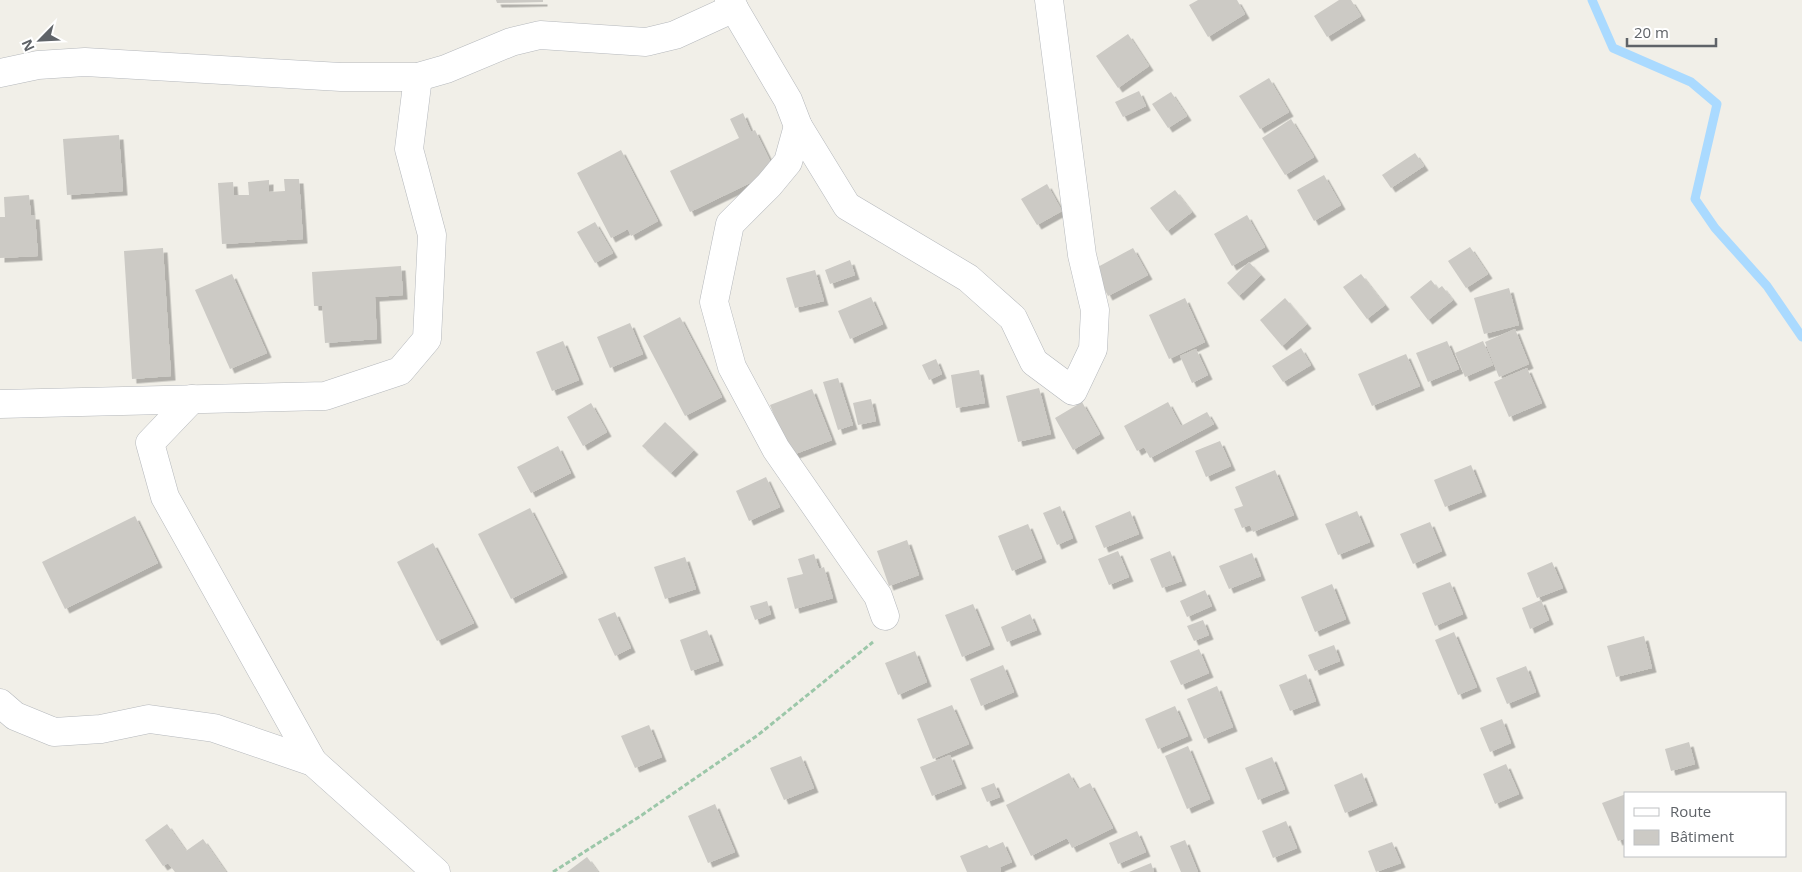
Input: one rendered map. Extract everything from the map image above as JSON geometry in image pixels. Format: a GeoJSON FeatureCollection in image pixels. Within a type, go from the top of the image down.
{"type":"FeatureCollection","features":[{"type":"Feature","properties":{"kind":"street"},"geometry":{"type":"LineString","coordinates":[[0,73],[38,65],[85,62],[341,77],[418,77],[446,69],[511,42],[540,35],[646,42],[676,34],[731,4],[788,100],[798,126],[847,206],[968,278],[1013,318],[1034,362],[1073,391],[1093,349],[1095,310],[1082,255],[1049,0]]}},
{"type":"Feature","properties":{"kind":"street"},"geometry":{"type":"LineString","coordinates":[[0,404],[325,396],[400,371],[427,339],[432,235],[409,149],[418,77]]}},
{"type":"Feature","properties":{"kind":"street"},"geometry":{"type":"LineString","coordinates":[[798,126],[788,162],[769,185],[730,224],[714,302],[732,367],[776,449],[878,596],[885,616]]}},
{"type":"Feature","properties":{"kind":"street"},"geometry":{"type":"LineString","coordinates":[[192,399],[150,443],[165,497],[312,762],[436,872]]}},
{"type":"Feature","properties":{"kind":"street"},"geometry":{"type":"LineString","coordinates":[[0,703],[15,716],[54,732],[102,729],[149,719],[214,728],[312,762]]}},
{"type":"Feature","properties":{"kind":"path"},"geometry":{"type":"LineString","coordinates":[[553,872],[642,815],[758,735],[881,636],[885,616]]}},
{"type":"Feature","properties":{"kind":"building"},"geometry":{"type":"Polygon","coordinates":[[[496,0],[543,0],[543,2],[497,3],[496,0]]]}},
{"type":"Feature","properties":{"kind":"building"},"geometry":{"type":"Polygon","coordinates":[[[1198,0],[1237,0],[1245,14],[1208,37],[1189,5],[1198,0]]]}},
{"type":"Feature","properties":{"kind":"building"},"geometry":{"type":"Polygon","coordinates":[[[1339,0],[1351,0],[1361,16],[1327,37],[1314,16],[1339,0]]]}},
{"type":"Feature","properties":{"kind":"building"},"geometry":{"type":"Polygon","coordinates":[[[1128,34],[1149,66],[1118,88],[1096,56],[1128,34]]]}},
{"type":"Feature","properties":{"kind":"building"},"geometry":{"type":"Polygon","coordinates":[[[1269,78],[1289,112],[1260,129],[1239,96],[1269,78]]]}},
{"type":"Feature","properties":{"kind":"building"},"geometry":{"type":"Polygon","coordinates":[[[1139,91],[1146,106],[1123,117],[1115,102],[1139,91]]]}},
{"type":"Feature","properties":{"kind":"building"},"geometry":{"type":"Polygon","coordinates":[[[1171,92],[1187,116],[1168,128],[1152,104],[1171,92]]]}},
{"type":"Feature","properties":{"kind":"building"},"geometry":{"type":"Polygon","coordinates":[[[743,113],[751,132],[755,130],[775,171],[690,212],[670,171],[739,138],[730,119],[743,113]]]}},
{"type":"Feature","properties":{"kind":"building"},"geometry":{"type":"Polygon","coordinates":[[[1291,119],[1314,157],[1285,175],[1262,138],[1291,119]]]}},
{"type":"Feature","properties":{"kind":"building"},"geometry":{"type":"Polygon","coordinates":[[[119,135],[123,191],[67,195],[63,139],[119,135]]]}},
{"type":"Feature","properties":{"kind":"building"},"geometry":{"type":"Polygon","coordinates":[[[621,150],[658,221],[631,236],[628,229],[611,238],[577,173],[621,150]]]}},
{"type":"Feature","properties":{"kind":"building"},"geometry":{"type":"Polygon","coordinates":[[[1415,153],[1424,166],[1391,188],[1382,175],[1415,153]]]}},
{"type":"Feature","properties":{"kind":"building"},"geometry":{"type":"Polygon","coordinates":[[[1324,175],[1341,205],[1314,221],[1297,190],[1324,175]]]}},
{"type":"Feature","properties":{"kind":"building"},"geometry":{"type":"Polygon","coordinates":[[[284,179],[299,179],[303,239],[222,244],[218,183],[233,182],[234,195],[249,195],[248,182],[269,180],[269,192],[285,191],[284,179]]]}},
{"type":"Feature","properties":{"kind":"building"},"geometry":{"type":"Polygon","coordinates":[[[1047,184],[1062,211],[1037,225],[1021,199],[1047,184]]]}},
{"type":"Feature","properties":{"kind":"building"},"geometry":{"type":"Polygon","coordinates":[[[1175,190],[1192,212],[1167,231],[1150,208],[1175,190]]]}},
{"type":"Feature","properties":{"kind":"building"},"geometry":{"type":"Polygon","coordinates":[[[29,195],[31,215],[35,215],[38,256],[0,258],[0,217],[5,217],[4,197],[29,195]]]}},
{"type":"Feature","properties":{"kind":"building"},"geometry":{"type":"Polygon","coordinates":[[[1247,215],[1265,247],[1232,266],[1214,234],[1247,215]]]}},
{"type":"Feature","properties":{"kind":"building"},"geometry":{"type":"Polygon","coordinates":[[[595,222],[613,253],[595,263],[577,232],[595,222]]]}},
{"type":"Feature","properties":{"kind":"building"},"geometry":{"type":"Polygon","coordinates":[[[1470,247],[1488,274],[1466,288],[1448,261],[1470,247]]]}},
{"type":"Feature","properties":{"kind":"building"},"geometry":{"type":"Polygon","coordinates":[[[163,248],[171,376],[132,379],[124,251],[163,248]]]}},
{"type":"Feature","properties":{"kind":"building"},"geometry":{"type":"Polygon","coordinates":[[[1133,248],[1148,275],[1108,296],[1094,269],[1133,248]]]}},
{"type":"Feature","properties":{"kind":"building"},"geometry":{"type":"Polygon","coordinates":[[[850,260],[855,275],[830,284],[825,270],[850,260]]]}},
{"type":"Feature","properties":{"kind":"building"},"geometry":{"type":"Polygon","coordinates":[[[1249,262],[1261,275],[1239,296],[1227,283],[1249,262]]]}},
{"type":"Feature","properties":{"kind":"building"},"geometry":{"type":"Polygon","coordinates":[[[401,266],[403,295],[375,297],[377,339],[325,343],[322,306],[314,306],[312,272],[401,266]]]}},
{"type":"Feature","properties":{"kind":"building"},"geometry":{"type":"Polygon","coordinates":[[[815,270],[824,301],[795,308],[786,278],[815,270]]]}},
{"type":"Feature","properties":{"kind":"building"},"geometry":{"type":"Polygon","coordinates":[[[232,274],[267,353],[230,369],[195,290],[232,274]]]}},
{"type":"Feature","properties":{"kind":"building"},"geometry":{"type":"Polygon","coordinates":[[[1361,274],[1385,305],[1367,319],[1343,287],[1361,274]]]}},
{"type":"Feature","properties":{"kind":"building"},"geometry":{"type":"Polygon","coordinates":[[[1431,280],[1438,289],[1442,286],[1453,300],[1428,320],[1410,297],[1431,280]]]}},
{"type":"Feature","properties":{"kind":"building"},"geometry":{"type":"Polygon","coordinates":[[[1509,288],[1519,325],[1484,334],[1474,298],[1509,288]]]}},
{"type":"Feature","properties":{"kind":"building"},"geometry":{"type":"Polygon","coordinates":[[[871,297],[883,324],[850,339],[838,311],[871,297]]]}},
{"type":"Feature","properties":{"kind":"building"},"geometry":{"type":"Polygon","coordinates":[[[1185,298],[1205,342],[1169,359],[1149,315],[1185,298]]]}},
{"type":"Feature","properties":{"kind":"building"},"geometry":{"type":"Polygon","coordinates":[[[1285,298],[1307,324],[1282,346],[1260,320],[1285,298]]]}},
{"type":"Feature","properties":{"kind":"building"},"geometry":{"type":"Polygon","coordinates":[[[680,317],[722,397],[685,416],[643,336],[680,317]]]}},
{"type":"Feature","properties":{"kind":"building"},"geometry":{"type":"Polygon","coordinates":[[[630,323],[643,354],[610,368],[597,337],[630,323]]]}},
{"type":"Feature","properties":{"kind":"building"},"geometry":{"type":"Polygon","coordinates":[[[1515,329],[1529,364],[1499,377],[1485,342],[1515,329]]]}},
{"type":"Feature","properties":{"kind":"building"},"geometry":{"type":"Polygon","coordinates":[[[563,341],[579,380],[552,391],[536,352],[563,341]]]}},
{"type":"Feature","properties":{"kind":"building"},"geometry":{"type":"Polygon","coordinates":[[[1447,341],[1459,369],[1428,382],[1416,353],[1447,341]]]}},
{"type":"Feature","properties":{"kind":"building"},"geometry":{"type":"Polygon","coordinates":[[[1483,341],[1493,365],[1465,377],[1455,353],[1483,341]]]}},
{"type":"Feature","properties":{"kind":"building"},"geometry":{"type":"Polygon","coordinates":[[[1301,348],[1311,365],[1283,382],[1272,366],[1301,348]]]}},
{"type":"Feature","properties":{"kind":"building"},"geometry":{"type":"Polygon","coordinates":[[[1196,349],[1208,375],[1192,383],[1180,356],[1196,349]]]}},
{"type":"Feature","properties":{"kind":"building"},"geometry":{"type":"Polygon","coordinates":[[[1406,354],[1420,386],[1372,406],[1358,374],[1406,354]]]}},
{"type":"Feature","properties":{"kind":"building"},"geometry":{"type":"Polygon","coordinates":[[[936,359],[942,374],[929,380],[922,365],[936,359]]]}},
{"type":"Feature","properties":{"kind":"building"},"geometry":{"type":"Polygon","coordinates":[[[1527,368],[1542,403],[1509,417],[1494,382],[1527,368]]]}},
{"type":"Feature","properties":{"kind":"building"},"geometry":{"type":"Polygon","coordinates":[[[979,370],[985,403],[956,408],[951,375],[979,370]]]}},
{"type":"Feature","properties":{"kind":"building"},"geometry":{"type":"Polygon","coordinates":[[[838,378],[853,425],[838,430],[823,382],[838,378]]]}},
{"type":"Feature","properties":{"kind":"building"},"geometry":{"type":"Polygon","coordinates":[[[1039,388],[1051,434],[1018,442],[1006,396],[1039,388]]]}},
{"type":"Feature","properties":{"kind":"building"},"geometry":{"type":"Polygon","coordinates":[[[812,389],[832,440],[790,456],[770,405],[812,389]]]}},
{"type":"Feature","properties":{"kind":"building"},"geometry":{"type":"Polygon","coordinates":[[[871,399],[876,421],[858,425],[853,403],[871,399]]]}},
{"type":"Feature","properties":{"kind":"building"},"geometry":{"type":"Polygon","coordinates":[[[1082,402],[1100,434],[1073,450],[1055,418],[1082,402]]]}},
{"type":"Feature","properties":{"kind":"building"},"geometry":{"type":"Polygon","coordinates":[[[1168,402],[1181,426],[1207,412],[1214,424],[1150,458],[1144,447],[1137,451],[1124,426],[1168,402]]]}},
{"type":"Feature","properties":{"kind":"building"},"geometry":{"type":"Polygon","coordinates":[[[591,403],[607,432],[583,446],[567,417],[591,403]]]}},
{"type":"Feature","properties":{"kind":"building"},"geometry":{"type":"Polygon","coordinates":[[[665,422],[694,450],[671,473],[642,446],[665,422]]]}},
{"type":"Feature","properties":{"kind":"building"},"geometry":{"type":"Polygon","coordinates":[[[1220,441],[1231,466],[1206,477],[1195,451],[1220,441]]]}},
{"type":"Feature","properties":{"kind":"building"},"geometry":{"type":"Polygon","coordinates":[[[558,446],[571,473],[531,493],[517,467],[558,446]]]}},
{"type":"Feature","properties":{"kind":"building"},"geometry":{"type":"Polygon","coordinates":[[[1471,465],[1482,492],[1445,507],[1434,480],[1471,465]]]}},
{"type":"Feature","properties":{"kind":"building"},"geometry":{"type":"Polygon","coordinates":[[[1275,470],[1294,515],[1253,532],[1250,525],[1242,528],[1234,509],[1243,506],[1235,487],[1275,470]]]}},
{"type":"Feature","properties":{"kind":"building"},"geometry":{"type":"Polygon","coordinates":[[[766,477],[780,507],[749,521],[736,491],[766,477]]]}},
{"type":"Feature","properties":{"kind":"building"},"geometry":{"type":"Polygon","coordinates":[[[1060,506],[1073,538],[1057,545],[1043,513],[1060,506]]]}},
{"type":"Feature","properties":{"kind":"building"},"geometry":{"type":"Polygon","coordinates":[[[530,508],[563,573],[511,599],[478,534],[530,508]]]}},
{"type":"Feature","properties":{"kind":"building"},"geometry":{"type":"Polygon","coordinates":[[[1130,511],[1139,534],[1104,548],[1095,526],[1130,511]]]}},
{"type":"Feature","properties":{"kind":"building"},"geometry":{"type":"Polygon","coordinates":[[[1357,511],[1370,542],[1338,555],[1325,524],[1357,511]]]}},
{"type":"Feature","properties":{"kind":"building"},"geometry":{"type":"Polygon","coordinates":[[[135,516],[158,563],[65,609],[42,562],[135,516]]]}},
{"type":"Feature","properties":{"kind":"building"},"geometry":{"type":"Polygon","coordinates":[[[1430,522],[1442,551],[1413,564],[1400,534],[1430,522]]]}},
{"type":"Feature","properties":{"kind":"building"},"geometry":{"type":"Polygon","coordinates":[[[1028,524],[1042,558],[1012,571],[998,536],[1028,524]]]}},
{"type":"Feature","properties":{"kind":"building"},"geometry":{"type":"Polygon","coordinates":[[[907,540],[919,575],[889,586],[877,551],[907,540]]]}},
{"type":"Feature","properties":{"kind":"building"},"geometry":{"type":"Polygon","coordinates":[[[433,543],[474,623],[437,641],[397,562],[433,543]]]}},
{"type":"Feature","properties":{"kind":"building"},"geometry":{"type":"Polygon","coordinates":[[[1118,551],[1129,577],[1109,585],[1098,559],[1118,551]]]}},
{"type":"Feature","properties":{"kind":"building"},"geometry":{"type":"Polygon","coordinates":[[[1170,551],[1182,581],[1162,588],[1150,559],[1170,551]]]}},
{"type":"Feature","properties":{"kind":"building"},"geometry":{"type":"Polygon","coordinates":[[[1252,553],[1261,576],[1229,589],[1219,566],[1252,553]]]}},
{"type":"Feature","properties":{"kind":"building"},"geometry":{"type":"Polygon","coordinates":[[[814,554],[819,569],[824,567],[833,598],[795,609],[787,578],[803,574],[798,559],[814,554]]]}},
{"type":"Feature","properties":{"kind":"building"},"geometry":{"type":"Polygon","coordinates":[[[685,557],[696,589],[665,599],[654,567],[685,557]]]}},
{"type":"Feature","properties":{"kind":"building"},"geometry":{"type":"Polygon","coordinates":[[[1552,562],[1563,588],[1537,598],[1527,573],[1552,562]]]}},
{"type":"Feature","properties":{"kind":"building"},"geometry":{"type":"Polygon","coordinates":[[[1450,582],[1463,614],[1435,626],[1422,593],[1450,582]]]}},
{"type":"Feature","properties":{"kind":"building"},"geometry":{"type":"Polygon","coordinates":[[[1332,584],[1346,619],[1315,632],[1301,597],[1332,584]]]}},
{"type":"Feature","properties":{"kind":"building"},"geometry":{"type":"Polygon","coordinates":[[[1205,590],[1212,606],[1187,617],[1180,601],[1205,590]]]}},
{"type":"Feature","properties":{"kind":"building"},"geometry":{"type":"Polygon","coordinates":[[[1541,600],[1549,620],[1530,629],[1522,608],[1541,600]]]}},
{"type":"Feature","properties":{"kind":"building"},"geometry":{"type":"Polygon","coordinates":[[[767,601],[771,614],[755,620],[750,606],[767,601]]]}},
{"type":"Feature","properties":{"kind":"building"},"geometry":{"type":"Polygon","coordinates":[[[973,604],[990,645],[962,657],[945,615],[973,604]]]}},
{"type":"Feature","properties":{"kind":"building"},"geometry":{"type":"Polygon","coordinates":[[[615,612],[631,648],[615,656],[598,619],[615,612]]]}},
{"type":"Feature","properties":{"kind":"building"},"geometry":{"type":"Polygon","coordinates":[[[1030,614],[1037,630],[1007,642],[1001,627],[1030,614]]]}},
{"type":"Feature","properties":{"kind":"building"},"geometry":{"type":"Polygon","coordinates":[[[1203,620],[1209,635],[1194,641],[1187,626],[1203,620]]]}},
{"type":"Feature","properties":{"kind":"building"},"geometry":{"type":"Polygon","coordinates":[[[707,630],[719,661],[691,671],[680,640],[707,630]]]}},
{"type":"Feature","properties":{"kind":"building"},"geometry":{"type":"Polygon","coordinates":[[[1454,632],[1477,687],[1458,695],[1435,640],[1454,632]]]}},
{"type":"Feature","properties":{"kind":"building"},"geometry":{"type":"Polygon","coordinates":[[[1644,636],[1652,668],[1616,677],[1607,646],[1644,636]]]}},
{"type":"Feature","properties":{"kind":"building"},"geometry":{"type":"Polygon","coordinates":[[[1334,645],[1340,661],[1315,671],[1308,655],[1334,645]]]}},
{"type":"Feature","properties":{"kind":"building"},"geometry":{"type":"Polygon","coordinates":[[[1199,649],[1209,673],[1181,685],[1170,661],[1199,649]]]}},
{"type":"Feature","properties":{"kind":"building"},"geometry":{"type":"Polygon","coordinates":[[[915,651],[927,682],[898,695],[885,663],[915,651]]]}},
{"type":"Feature","properties":{"kind":"building"},"geometry":{"type":"Polygon","coordinates":[[[1003,665],[1014,692],[981,706],[970,679],[1003,665]]]}},
{"type":"Feature","properties":{"kind":"building"},"geometry":{"type":"Polygon","coordinates":[[[1526,666],[1536,692],[1507,704],[1496,678],[1526,666]]]}},
{"type":"Feature","properties":{"kind":"building"},"geometry":{"type":"Polygon","coordinates":[[[1306,674],[1316,701],[1290,711],[1279,685],[1306,674]]]}},
{"type":"Feature","properties":{"kind":"building"},"geometry":{"type":"Polygon","coordinates":[[[1217,686],[1233,727],[1204,739],[1187,699],[1217,686]]]}},
{"type":"Feature","properties":{"kind":"building"},"geometry":{"type":"Polygon","coordinates":[[[952,705],[969,744],[933,759],[917,719],[952,705]]]}},
{"type":"Feature","properties":{"kind":"building"},"geometry":{"type":"Polygon","coordinates":[[[1175,706],[1188,736],[1158,749],[1145,719],[1175,706]]]}},
{"type":"Feature","properties":{"kind":"building"},"geometry":{"type":"Polygon","coordinates":[[[1502,719],[1511,743],[1490,752],[1480,728],[1502,719]]]}},
{"type":"Feature","properties":{"kind":"building"},"geometry":{"type":"Polygon","coordinates":[[[649,725],[662,757],[635,768],[621,736],[649,725]]]}},
{"type":"Feature","properties":{"kind":"building"},"geometry":{"type":"Polygon","coordinates":[[[1689,742],[1695,764],[1671,771],[1665,749],[1689,742]]]}},
{"type":"Feature","properties":{"kind":"building"},"geometry":{"type":"Polygon","coordinates":[[[1188,746],[1210,799],[1187,809],[1165,756],[1188,746]]]}},
{"type":"Feature","properties":{"kind":"building"},"geometry":{"type":"Polygon","coordinates":[[[950,755],[962,784],[932,796],[920,767],[950,755]]]}},
{"type":"Feature","properties":{"kind":"building"},"geometry":{"type":"Polygon","coordinates":[[[801,756],[814,788],[784,800],[770,768],[801,756]]]}},
{"type":"Feature","properties":{"kind":"building"},"geometry":{"type":"Polygon","coordinates":[[[1272,757],[1285,789],[1258,800],[1245,768],[1272,757]]]}},
{"type":"Feature","properties":{"kind":"building"},"geometry":{"type":"Polygon","coordinates":[[[1506,764],[1519,794],[1495,804],[1483,774],[1506,764]]]}},
{"type":"Feature","properties":{"kind":"building"},"geometry":{"type":"Polygon","coordinates":[[[1069,773],[1078,789],[1090,783],[1113,828],[1072,848],[1067,838],[1031,856],[1006,805],[1069,773]]]}},
{"type":"Feature","properties":{"kind":"building"},"geometry":{"type":"Polygon","coordinates":[[[1362,773],[1373,801],[1345,813],[1334,785],[1362,773]]]}},
{"type":"Feature","properties":{"kind":"building"},"geometry":{"type":"Polygon","coordinates":[[[994,783],[1000,797],[987,802],[981,788],[994,783]]]}},
{"type":"Feature","properties":{"kind":"building"},"geometry":{"type":"Polygon","coordinates":[[[1624,795],[1624,839],[1618,841],[1602,803],[1624,795]]]}},
{"type":"Feature","properties":{"kind":"building"},"geometry":{"type":"Polygon","coordinates":[[[715,804],[735,852],[708,863],[688,816],[715,804]]]}},
{"type":"Feature","properties":{"kind":"building"},"geometry":{"type":"Polygon","coordinates":[[[1286,821],[1297,848],[1273,858],[1262,831],[1286,821]]]}},
{"type":"Feature","properties":{"kind":"building"},"geometry":{"type":"Polygon","coordinates":[[[167,824],[186,851],[203,839],[226,872],[175,872],[168,863],[163,866],[145,840],[167,824]]]}},
{"type":"Feature","properties":{"kind":"building"},"geometry":{"type":"Polygon","coordinates":[[[1137,831],[1146,852],[1118,864],[1109,843],[1137,831]]]}},
{"type":"Feature","properties":{"kind":"building"},"geometry":{"type":"Polygon","coordinates":[[[1185,840],[1198,872],[1181,872],[1170,846],[1185,840]]]}},
{"type":"Feature","properties":{"kind":"building"},"geometry":{"type":"Polygon","coordinates":[[[1003,842],[1012,862],[1000,867],[1001,872],[967,872],[960,856],[987,845],[989,848],[1003,842]]]}},
{"type":"Feature","properties":{"kind":"building"},"geometry":{"type":"Polygon","coordinates":[[[1392,842],[1401,863],[1376,872],[1368,851],[1392,842]]]}},
{"type":"Feature","properties":{"kind":"building"},"geometry":{"type":"Polygon","coordinates":[[[587,857],[598,872],[567,872],[587,857]]]}},
{"type":"Feature","properties":{"kind":"building"},"geometry":{"type":"Polygon","coordinates":[[[1151,863],[1154,872],[1129,872],[1151,863]]]}},
{"type":"Feature","properties":{"kind":"waterway"},"geometry":{"type":"LineString","coordinates":[[1592,0],[1613,48],[1691,82],[1717,104],[1695,199],[1715,228],[1767,286],[1802,337]]}}]}
